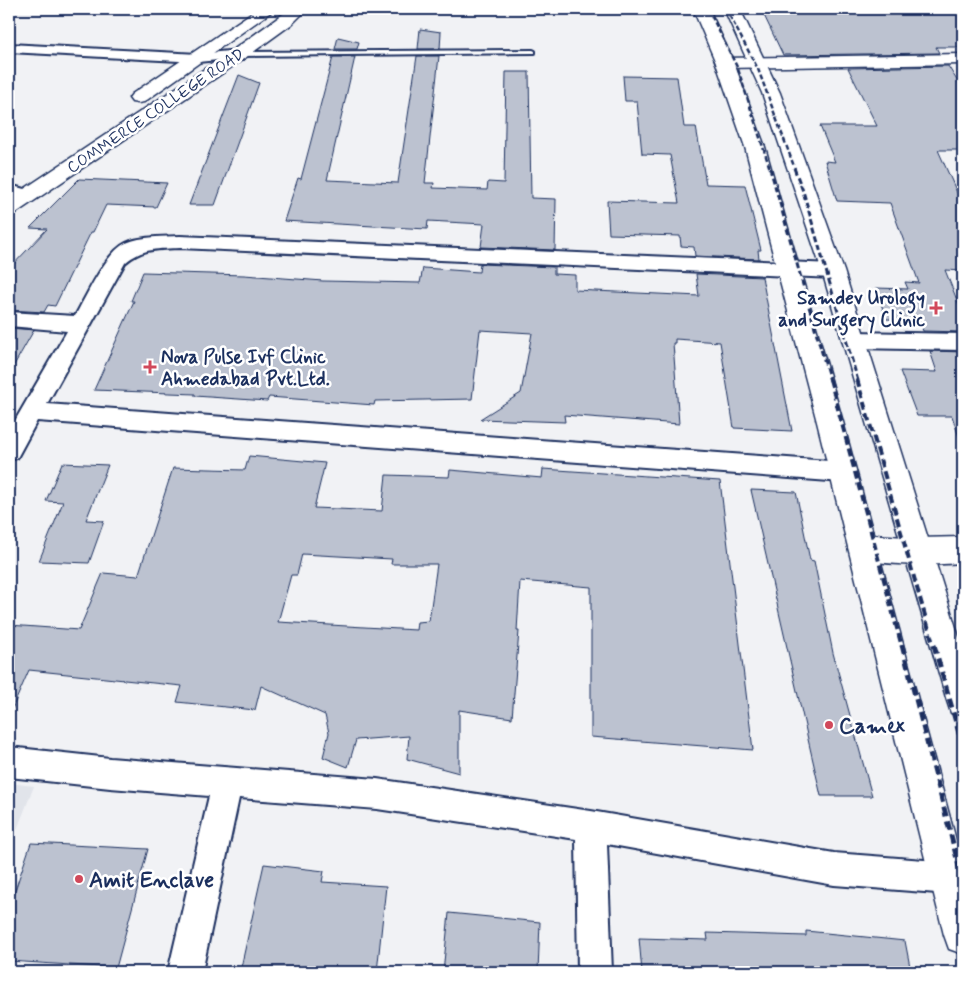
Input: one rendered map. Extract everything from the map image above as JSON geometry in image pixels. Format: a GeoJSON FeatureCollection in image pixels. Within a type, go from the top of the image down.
{"type":"FeatureCollection","features":[{"type":"Feature","properties":{"kind":"main road","name":"COMMERCE COLLEGE ROAD"},"geometry":{"type":"LineString","coordinates":[[124,108],[267,9]]}},
{"type":"Feature","properties":{"kind":"main road","name":"COMMERCE COLLEGE ROAD"},"geometry":{"type":"LineString","coordinates":[[9,208],[17,193],[239,54],[299,9]]}},
{"type":"Feature","properties":{"kind":"main road"},"geometry":{"type":"LineString","coordinates":[[701,9],[725,63],[755,147],[862,547],[956,878],[963,935]]}},
{"type":"Feature","properties":{"kind":"main road"},"geometry":{"type":"LineString","coordinates":[[732,9],[758,62],[775,103],[834,271],[853,340],[963,701]]}},
{"type":"Feature","properties":{"kind":"main road"},"geometry":{"type":"LineString","coordinates":[[725,63],[963,59]]}},
{"type":"Feature","properties":{"kind":"main road"},"geometry":{"type":"LineString","coordinates":[[9,186],[25,175]]}},
{"type":"Feature","properties":{"kind":"main road"},"geometry":{"type":"LineString","coordinates":[[862,547],[918,551],[963,550]]}},
{"type":"Feature","properties":{"kind":"street"},"geometry":{"type":"LineString","coordinates":[[9,48],[198,58],[239,54]]}},
{"type":"Feature","properties":{"kind":"street"},"geometry":{"type":"LineString","coordinates":[[9,451],[79,324],[118,259],[131,248],[160,243],[834,271]]}},
{"type":"Feature","properties":{"kind":"street"},"geometry":{"type":"LineString","coordinates":[[9,319],[79,324]]}},
{"type":"Feature","properties":{"kind":"street"},"geometry":{"type":"LineString","coordinates":[[853,340],[963,342]]}},
{"type":"Feature","properties":{"kind":"street"},"geometry":{"type":"LineString","coordinates":[[30,412],[843,472]]}},
{"type":"Feature","properties":{"kind":"street"},"geometry":{"type":"LineString","coordinates":[[9,762],[377,794],[591,826],[834,869],[956,878]]}},
{"type":"Feature","properties":{"kind":"street"},"geometry":{"type":"LineString","coordinates":[[185,972],[227,782]]}},
{"type":"Feature","properties":{"kind":"street"},"geometry":{"type":"LineString","coordinates":[[591,826],[595,972]]}},
{"type":"Feature","properties":{"kind":"lane"},"geometry":{"type":"LineString","coordinates":[[239,54],[533,52]]}},
{"type":"Feature","properties":{"kind":"shaded area"},"geometry":{"type":"Polygon","coordinates":[[[9,783],[34,786],[9,850],[9,783]]]}},
{"type":"Feature","properties":{"kind":"building"},"geometry":{"type":"Polygon","coordinates":[[[761,9],[963,9],[963,47],[936,47],[939,53],[783,55],[761,9]]]}},
{"type":"Feature","properties":{"kind":"building"},"geometry":{"type":"Polygon","coordinates":[[[420,29],[441,32],[440,49],[418,49],[420,29]]]}},
{"type":"Feature","properties":{"kind":"building"},"geometry":{"type":"Polygon","coordinates":[[[338,37],[359,42],[357,49],[335,49],[338,37]]]}},
{"type":"Feature","properties":{"kind":"building"},"geometry":{"type":"Polygon","coordinates":[[[417,56],[439,56],[425,183],[434,183],[433,188],[487,190],[488,182],[504,183],[506,72],[529,72],[531,198],[556,199],[555,250],[481,247],[484,224],[428,221],[427,229],[284,221],[298,178],[301,179],[333,57],[355,57],[327,180],[398,183],[417,56]]]}},
{"type":"Feature","properties":{"kind":"building"},"geometry":{"type":"Polygon","coordinates":[[[948,66],[963,90],[963,150],[938,150],[963,206],[963,271],[945,270],[963,315],[963,332],[923,331],[919,320],[886,319],[876,288],[908,289],[905,282],[919,283],[890,203],[837,201],[825,161],[835,162],[820,126],[877,126],[848,68],[948,66]]]}},
{"type":"Feature","properties":{"kind":"building"},"geometry":{"type":"Polygon","coordinates":[[[239,75],[259,83],[215,205],[189,205],[239,75]]]}},
{"type":"Feature","properties":{"kind":"building"},"geometry":{"type":"Polygon","coordinates":[[[623,76],[677,77],[684,127],[696,127],[706,184],[745,185],[761,250],[758,250],[759,259],[695,256],[694,247],[681,246],[680,236],[609,234],[607,201],[679,203],[670,155],[642,154],[637,101],[625,101],[623,76]]]}},
{"type":"Feature","properties":{"kind":"building"},"geometry":{"type":"Polygon","coordinates":[[[79,179],[167,183],[156,207],[106,205],[55,306],[48,305],[44,312],[9,310],[9,269],[47,229],[30,228],[79,179]]]}},
{"type":"Feature","properties":{"kind":"building"},"geometry":{"type":"Polygon","coordinates":[[[480,264],[554,267],[554,274],[575,275],[575,290],[699,296],[696,274],[762,277],[792,431],[734,428],[720,342],[675,339],[675,343],[673,343],[679,424],[564,415],[565,422],[480,419],[521,393],[532,333],[480,330],[472,399],[375,401],[374,405],[269,397],[267,401],[195,396],[195,394],[94,390],[134,301],[131,301],[143,272],[244,275],[323,281],[420,283],[423,268],[479,272],[480,264]]]}},
{"type":"Feature","properties":{"kind":"building"},"geometry":{"type":"Polygon","coordinates":[[[9,328],[34,330],[9,374],[9,328]]]}},
{"type":"Feature","properties":{"kind":"building"},"geometry":{"type":"Polygon","coordinates":[[[930,351],[963,352],[963,436],[959,437],[952,416],[917,416],[900,371],[937,372],[930,351]]]}},
{"type":"Feature","properties":{"kind":"building"},"geometry":{"type":"Polygon","coordinates":[[[249,456],[325,463],[314,508],[382,511],[386,475],[449,477],[450,470],[542,478],[543,469],[720,481],[753,750],[591,737],[591,587],[520,581],[517,631],[519,631],[512,718],[459,710],[459,773],[407,759],[409,736],[356,740],[348,767],[323,757],[329,733],[325,715],[261,686],[255,710],[177,702],[182,686],[29,670],[9,716],[9,625],[79,630],[103,573],[138,576],[173,468],[245,470],[249,456]],[[302,554],[297,575],[291,575],[278,622],[416,630],[417,622],[429,621],[437,564],[391,564],[392,559],[302,554]]]}},
{"type":"Feature","properties":{"kind":"building"},"geometry":{"type":"Polygon","coordinates":[[[62,463],[108,465],[86,520],[104,521],[89,563],[39,561],[63,502],[46,501],[62,463]]]}},
{"type":"Feature","properties":{"kind":"building"},"geometry":{"type":"Polygon","coordinates":[[[751,490],[796,492],[810,560],[814,561],[833,653],[872,796],[821,796],[751,490]]]}},
{"type":"Feature","properties":{"kind":"building","name":"Amit Enclave"},"geometry":{"type":"Polygon","coordinates":[[[31,843],[148,849],[116,968],[9,961],[9,908],[31,843]]]}},
{"type":"Feature","properties":{"kind":"building"},"geometry":{"type":"Polygon","coordinates":[[[264,864],[324,871],[322,882],[386,886],[377,972],[240,972],[264,864]]]}},
{"type":"Feature","properties":{"kind":"building"},"geometry":{"type":"Polygon","coordinates":[[[449,913],[540,922],[538,972],[443,972],[449,913]]]}},
{"type":"Feature","properties":{"kind":"building"},"geometry":{"type":"Polygon","coordinates":[[[806,931],[905,941],[911,972],[642,972],[639,938],[708,940],[707,933],[806,936],[806,931]]]}},
{"type":"Feature","properties":{"kind":"railway"},"geometry":{"type":"LineString","coordinates":[[708,9],[738,69],[770,169]]}},
{"type":"Feature","properties":{"kind":"railway"},"geometry":{"type":"LineString","coordinates":[[726,9],[758,69],[795,169]]}},
{"type":"Feature","properties":{"kind":"railway"},"geometry":{"type":"LineString","coordinates":[[770,168],[830,381]]}},
{"type":"Feature","properties":{"kind":"railway"},"geometry":{"type":"LineString","coordinates":[[794,168],[803,191],[858,381]]}},
{"type":"Feature","properties":{"kind":"railway"},"geometry":{"type":"LineString","coordinates":[[830,379],[902,647]]}},
{"type":"Feature","properties":{"kind":"railway"},"geometry":{"type":"LineString","coordinates":[[857,379],[934,647]]}},
{"type":"Feature","properties":{"kind":"railway"},"geometry":{"type":"LineString","coordinates":[[902,645],[963,882]]}},
{"type":"Feature","properties":{"kind":"railway"},"geometry":{"type":"LineString","coordinates":[[934,645],[963,747]]}},
{"type":"Feature","properties":{"kind":"place","name":"Samdev Urology and Surgery Clinic"},"geometry":{"type":"Point","coordinates":[936,308]}},
{"type":"Feature","properties":{"kind":"place","name":"Nova Pulse Ivf Clinic Ahmedabad Pvt.Ltd."},"geometry":{"type":"Point","coordinates":[150,367]}},
{"type":"Feature","properties":{"kind":"place","name":"Camex"},"geometry":{"type":"Point","coordinates":[829,725]}},
{"type":"Feature","properties":{"kind":"place","name":"Amit Enclave"},"geometry":{"type":"Point","coordinates":[79,879]}}]}
